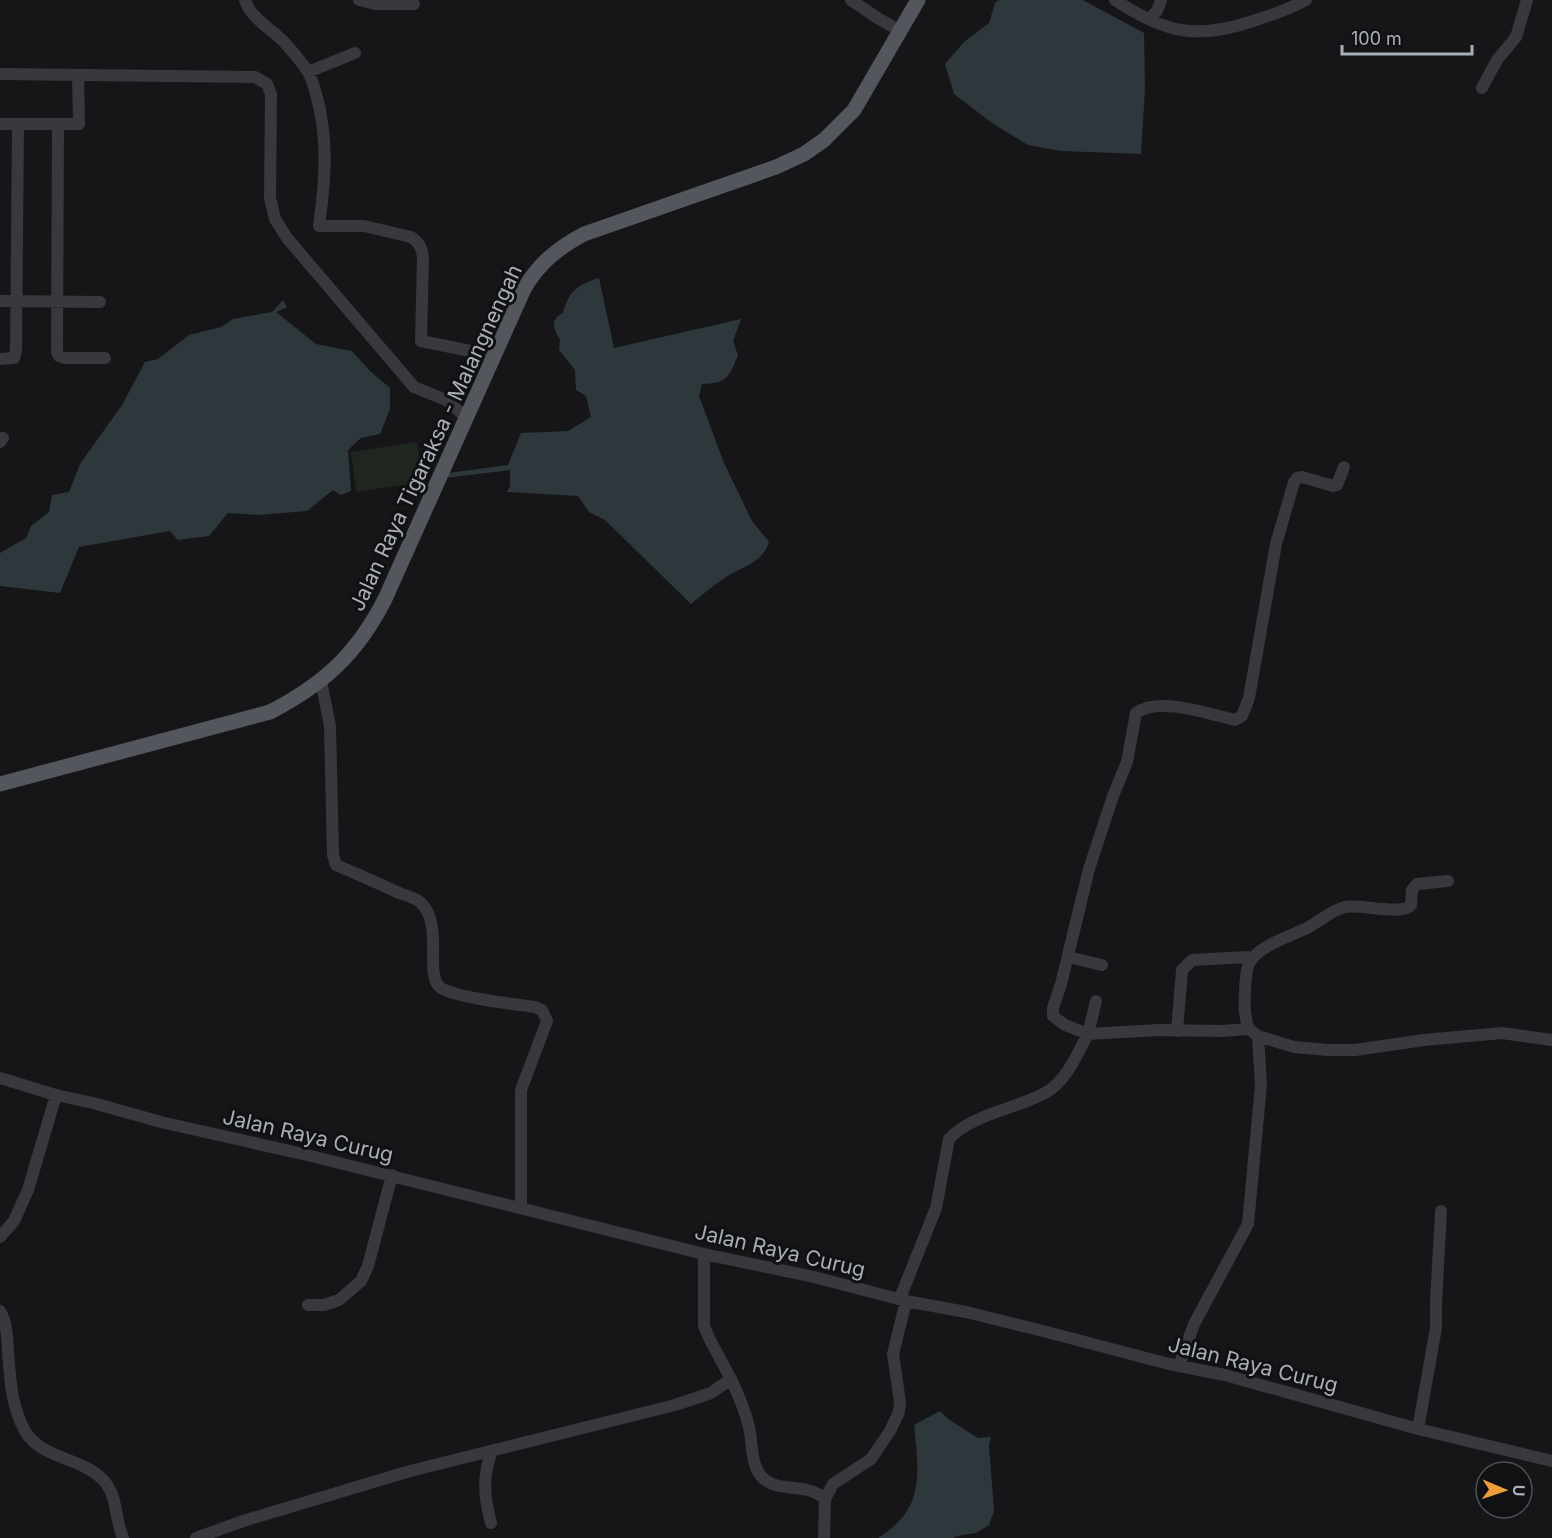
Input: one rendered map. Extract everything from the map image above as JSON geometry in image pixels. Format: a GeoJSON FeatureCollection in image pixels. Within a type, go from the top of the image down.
{"type":"FeatureCollection","features":[{"type":"Feature","properties":{"kind":"main road","name":"Jalan Raya Tigaraksa - Malangnengah"},"geometry":{"type":"LineString","coordinates":[[0,784],[270,712],[321,681],[358,645],[378,613],[537,269],[557,249],[584,234],[776,167],[804,154],[830,134],[854,110],[918,0]]}},
{"type":"Feature","properties":{"kind":"street"},"geometry":{"type":"LineString","coordinates":[[245,0],[248,7],[283,41],[308,72],[320,108],[326,168],[319,226],[363,226],[411,237],[418,241],[422,248],[423,258],[421,341],[495,356]]}},
{"type":"Feature","properties":{"kind":"street"},"geometry":{"type":"LineString","coordinates":[[359,0],[375,4],[414,4]]}},
{"type":"Feature","properties":{"kind":"street"},"geometry":{"type":"LineString","coordinates":[[851,0],[879,20],[901,31]]}},
{"type":"Feature","properties":{"kind":"street"},"geometry":{"type":"LineString","coordinates":[[1115,0],[1149,19],[1183,31],[1217,32],[1283,11],[1306,0]]}},
{"type":"Feature","properties":{"kind":"street"},"geometry":{"type":"LineString","coordinates":[[1149,19],[1157,11],[1161,0]]}},
{"type":"Feature","properties":{"kind":"street"},"geometry":{"type":"LineString","coordinates":[[1482,88],[1497,60],[1516,37],[1527,0]]}},
{"type":"Feature","properties":{"kind":"street"},"geometry":{"type":"LineString","coordinates":[[308,72],[355,53]]}},
{"type":"Feature","properties":{"kind":"street"},"geometry":{"type":"LineString","coordinates":[[0,74],[255,77],[267,84],[271,94],[270,198],[275,219],[287,238],[414,387],[446,400],[467,418]]}},
{"type":"Feature","properties":{"kind":"street"},"geometry":{"type":"LineString","coordinates":[[0,124],[79,124],[78,75]]}},
{"type":"Feature","properties":{"kind":"street"},"geometry":{"type":"LineString","coordinates":[[0,359],[11,360],[15,355],[18,124]]}},
{"type":"Feature","properties":{"kind":"street"},"geometry":{"type":"LineString","coordinates":[[58,125],[59,356],[105,358]]}},
{"type":"Feature","properties":{"kind":"street"},"geometry":{"type":"LineString","coordinates":[[0,301],[100,302]]}},
{"type":"Feature","properties":{"kind":"street"},"geometry":{"type":"LineString","coordinates":[[1344,466],[1338,482],[1333,486],[1302,477],[1297,478],[1294,482],[1276,544],[1249,698],[1242,716],[1235,720],[1167,706],[1147,708],[1136,713],[1127,762],[1113,796],[1089,869],[1053,1008],[1053,1016],[1065,1025],[1089,1034],[1160,1030],[1253,1032],[1294,1047],[1355,1050],[1502,1032],[1552,1040]]}},
{"type":"Feature","properties":{"kind":"street"},"geometry":{"type":"LineString","coordinates":[[321,681],[330,726],[333,855],[336,865],[419,902],[432,926],[433,974],[434,981],[439,987],[455,994],[535,1007],[542,1010],[545,1016],[546,1027],[521,1090],[521,1207]]}},
{"type":"Feature","properties":{"kind":"street"},"geometry":{"type":"LineString","coordinates":[[1249,964],[1262,950],[1291,933],[1308,928],[1342,908],[1355,906],[1404,910],[1411,905],[1412,890],[1417,884],[1448,881]]}},
{"type":"Feature","properties":{"kind":"street"},"geometry":{"type":"LineString","coordinates":[[1068,957],[1102,965]]}},
{"type":"Feature","properties":{"kind":"street"},"geometry":{"type":"LineString","coordinates":[[1177,1031],[1182,970],[1186,963],[1192,960],[1247,957],[1249,964],[1244,1012],[1253,1032],[1261,1085],[1248,1224],[1194,1324],[1179,1366]]}},
{"type":"Feature","properties":{"kind":"street"},"geometry":{"type":"LineString","coordinates":[[825,1538],[825,1499],[833,1484],[871,1459],[890,1431],[899,1412],[900,1402],[893,1354],[903,1300],[936,1209],[949,1139],[968,1125],[1046,1093],[1061,1080],[1089,1034],[1096,1001]]}},
{"type":"Feature","properties":{"kind":"street","name":"Jalan Raya Curug"},"geometry":{"type":"LineString","coordinates":[[0,1078],[161,1122],[392,1175],[704,1254],[814,1277],[903,1300],[966,1312],[1179,1366],[1225,1375],[1418,1429],[1552,1461]]}},
{"type":"Feature","properties":{"kind":"street"},"geometry":{"type":"LineString","coordinates":[[0,1237],[14,1221],[28,1190],[56,1095]]}},
{"type":"Feature","properties":{"kind":"street"},"geometry":{"type":"LineString","coordinates":[[308,1305],[324,1305],[339,1300],[361,1281],[368,1266],[392,1175]]}},
{"type":"Feature","properties":{"kind":"street"},"geometry":{"type":"LineString","coordinates":[[1418,1429],[1436,1328],[1441,1211]]}},
{"type":"Feature","properties":{"kind":"street"},"geometry":{"type":"LineString","coordinates":[[704,1254],[704,1326],[731,1379],[749,1428],[757,1468],[765,1480],[778,1485],[810,1489],[825,1499]]}},
{"type":"Feature","properties":{"kind":"street"},"geometry":{"type":"LineString","coordinates":[[1,1315],[6,1394],[24,1430],[35,1444],[94,1473],[104,1481],[113,1494],[123,1538]]}},
{"type":"Feature","properties":{"kind":"street"},"geometry":{"type":"LineString","coordinates":[[196,1538],[243,1521],[410,1471],[675,1405],[711,1393],[731,1379]]}},
{"type":"Feature","properties":{"kind":"street"},"geometry":{"type":"LineString","coordinates":[[491,1522],[484,1490],[485,1474],[492,1451]]}},
{"type":"Feature","properties":{"kind":"shaded area"},"geometry":{"type":"Polygon","coordinates":[[[999,0],[1083,0],[1144,33],[1145,88],[1141,154],[1061,151],[1028,145],[992,123],[954,94],[945,64],[964,42],[989,23],[995,3],[999,0]]]}},
{"type":"Feature","properties":{"kind":"shaded area"},"geometry":{"type":"Polygon","coordinates":[[[599,278],[614,348],[741,319],[733,341],[738,355],[732,369],[722,380],[702,384],[699,396],[724,463],[752,521],[769,542],[766,550],[756,561],[718,583],[691,604],[605,520],[589,512],[578,496],[507,492],[510,486],[510,470],[445,478],[448,473],[508,465],[521,433],[568,431],[591,417],[586,396],[576,390],[575,370],[559,350],[560,339],[554,321],[563,313],[568,299],[575,290],[599,278]]]}},
{"type":"Feature","properties":{"kind":"shaded area"},"geometry":{"type":"Polygon","coordinates":[[[283,300],[287,307],[276,312],[316,344],[352,351],[390,388],[390,409],[380,434],[361,438],[348,450],[351,491],[341,495],[333,490],[307,511],[258,515],[228,513],[209,536],[178,540],[170,531],[79,547],[60,593],[0,586],[0,553],[26,538],[31,526],[49,512],[52,495],[69,492],[80,464],[122,405],[145,362],[158,359],[189,335],[221,327],[233,319],[272,312],[283,300]]]}},
{"type":"Feature","properties":{"kind":"shaded area"},"geometry":{"type":"Polygon","coordinates":[[[417,442],[422,482],[356,492],[351,452],[417,442]]]}},
{"type":"Feature","properties":{"kind":"shaded area"},"geometry":{"type":"Polygon","coordinates":[[[940,1411],[948,1419],[978,1438],[991,1437],[989,1445],[994,1511],[989,1525],[976,1533],[953,1538],[878,1538],[904,1515],[916,1489],[917,1459],[914,1425],[940,1411]]]}}]}
